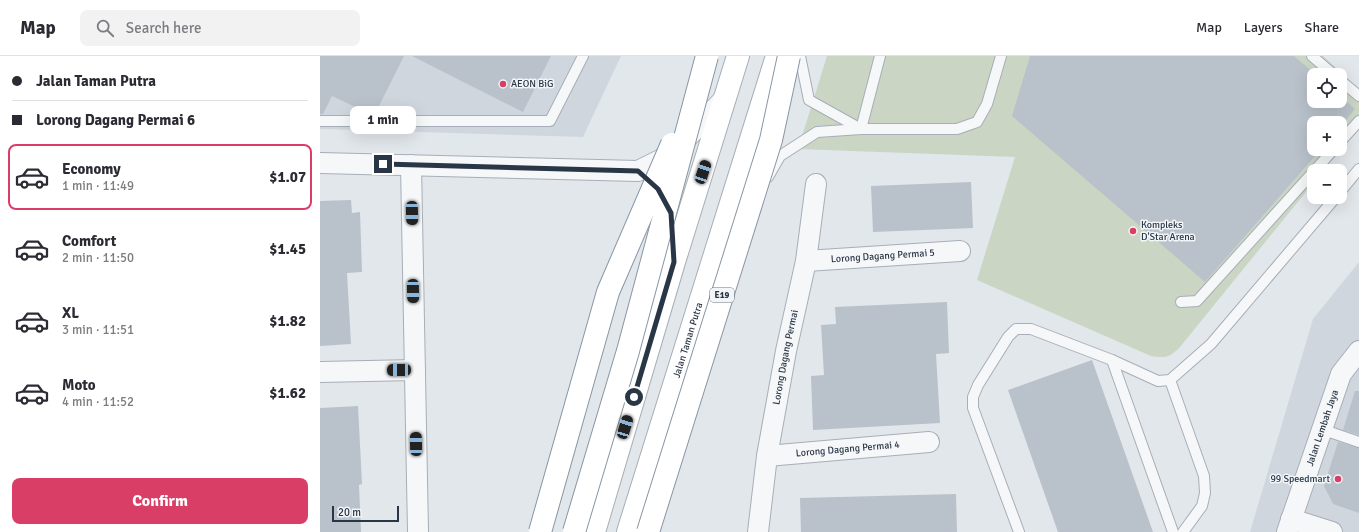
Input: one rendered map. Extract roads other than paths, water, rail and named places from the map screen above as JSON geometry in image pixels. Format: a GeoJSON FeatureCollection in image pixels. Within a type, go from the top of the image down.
{"type":"FeatureCollection","features":[{"type":"Feature","properties":{"kind":"main road"},"geometry":{"type":"LineString","coordinates":[[594,532],[674,262],[738,56]]}},
{"type":"Feature","properties":{"kind":"main road","name":"Jalan Taman Putra"},"geometry":{"type":"LineString","coordinates":[[628,532],[776,56]]}},
{"type":"Feature","properties":{"kind":"main road","name":"E19"},"geometry":{"type":"LineString","coordinates":[[648,532],[771,140],[789,56]]}},
{"type":"Feature","properties":{"kind":"main road"},"geometry":{"type":"LineString","coordinates":[[540,532],[608,292],[705,63]]}},
{"type":"Feature","properties":{"kind":"main road"},"geometry":{"type":"LineString","coordinates":[[574,532],[628,351],[705,63]]}},
{"type":"Feature","properties":{"kind":"street"},"geometry":{"type":"LineString","coordinates":[[320,163],[638,171],[662,159],[683,142],[726,97]]}},
{"type":"Feature","properties":{"kind":"street"},"geometry":{"type":"LineString","coordinates":[[411,165],[418,532]]}},
{"type":"Feature","properties":{"kind":"street"},"geometry":{"type":"LineString","coordinates":[[638,171],[658,189],[671,213],[674,262]]}},
{"type":"Feature","properties":{"kind":"street","name":"Lorong Dagang Permai"},"geometry":{"type":"LineString","coordinates":[[758,532],[767,456],[786,351],[806,262],[816,184]]}},
{"type":"Feature","properties":{"kind":"street","name":"Lorong Dagang Permai 5"},"geometry":{"type":"LineString","coordinates":[[806,262],[960,251]]}},
{"type":"Feature","properties":{"kind":"street","name":"Jalan Lembah Jaya"},"geometry":{"type":"LineString","coordinates":[[1289,525],[1340,374],[1359,351]]}},
{"type":"Feature","properties":{"kind":"street"},"geometry":{"type":"LineString","coordinates":[[320,372],[415,370]]}},
{"type":"Feature","properties":{"kind":"street","name":"Lorong Dagang Permai 4"},"geometry":{"type":"LineString","coordinates":[[767,456],[929,442]]}},
{"type":"Feature","properties":{"kind":"street"},"geometry":{"type":"LineString","coordinates":[[1289,525],[1332,532]]}},
{"type":"Feature","properties":{"kind":"lane"},"geometry":{"type":"LineString","coordinates":[[320,121],[550,121],[583,56]]}},
{"type":"Feature","properties":{"kind":"lane"},"geometry":{"type":"LineString","coordinates":[[800,56],[809,100],[861,129]]}},
{"type":"Feature","properties":{"kind":"lane"},"geometry":{"type":"LineString","coordinates":[[861,129],[880,56]]}},
{"type":"Feature","properties":{"kind":"lane"},"geometry":{"type":"LineString","coordinates":[[699,305],[780,156],[817,132],[861,129],[957,129],[977,122],[987,104],[1001,56]]}},
{"type":"Feature","properties":{"kind":"lane"},"geometry":{"type":"LineString","coordinates":[[1312,56],[1326,68]]}},
{"type":"Feature","properties":{"kind":"lane"},"geometry":{"type":"LineString","coordinates":[[1347,86],[1359,96]]}},
{"type":"Feature","properties":{"kind":"lane"},"geometry":{"type":"LineString","coordinates":[[1347,134],[1359,121]]}},
{"type":"Feature","properties":{"kind":"lane"},"geometry":{"type":"LineString","coordinates":[[1181,302],[1197,301],[1328,156]]}},
{"type":"Feature","properties":{"kind":"lane"},"geometry":{"type":"LineString","coordinates":[[1347,184],[1359,169]]}},
{"type":"Feature","properties":{"kind":"lane"},"geometry":{"type":"LineString","coordinates":[[1019,532],[973,408],[973,397],[978,385],[1008,336],[1016,328],[1031,329],[1112,360],[1158,381],[1170,380],[1211,344],[1330,204]]}},
{"type":"Feature","properties":{"kind":"lane"},"geometry":{"type":"LineString","coordinates":[[1112,360],[1173,532]]}},
{"type":"Feature","properties":{"kind":"lane"},"geometry":{"type":"LineString","coordinates":[[1170,380],[1204,476],[1205,493],[1202,506],[1183,532]]}},
{"type":"Feature","properties":{"kind":"lane"},"geometry":{"type":"LineString","coordinates":[[1321,429],[1359,442]]}},
{"type":"Feature","properties":{"kind":"place","name":"AEON BiG"},"geometry":{"type":"Point","coordinates":[503,84]}},
{"type":"Feature","properties":{"kind":"place","name":"Kompleks D'Star Arena"},"geometry":{"type":"Point","coordinates":[1133,231]}},
{"type":"Feature","properties":{"kind":"place","name":"99 Speedmart"},"geometry":{"type":"Point","coordinates":[1338,479]}}]}
